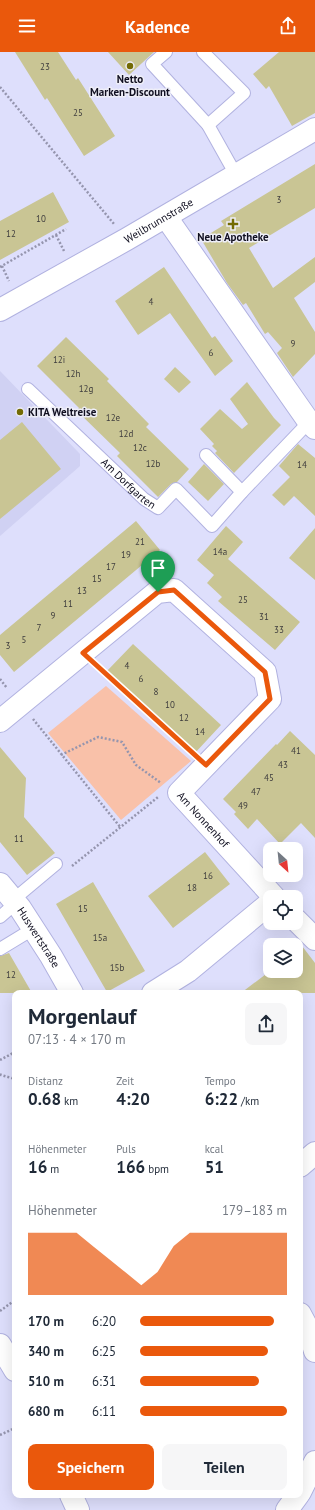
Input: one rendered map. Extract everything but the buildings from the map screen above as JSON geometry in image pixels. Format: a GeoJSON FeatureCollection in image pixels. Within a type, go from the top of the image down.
{"type":"FeatureCollection","features":[{"type":"Feature","properties":{"kind":"street","name":"Weilbrunnstraße"},"geometry":{"type":"LineString","coordinates":[[0,310],[166,217],[315,129]]}},
{"type":"Feature","properties":{"kind":"street","name":"Am Dorfgarten"},"geometry":{"type":"LineString","coordinates":[[166,217],[312,425]]}},
{"type":"Feature","properties":{"kind":"street","name":"Am Nonnenhof"},"geometry":{"type":"LineString","coordinates":[[0,721],[158,592],[174,590],[265,672],[270,699],[206,765],[173,791],[267,890]]}},
{"type":"Feature","properties":{"kind":"street","name":"Huswertstraße"},"geometry":{"type":"LineString","coordinates":[[7,901],[34,929],[70,990]]}},
{"type":"Feature","properties":{"kind":"street"},"geometry":{"type":"LineString","coordinates":[[158,990],[188,971],[263,909]]}},
{"type":"Feature","properties":{"kind":"street"},"geometry":{"type":"LineString","coordinates":[[303,927],[315,939]]}},
{"type":"Feature","properties":{"kind":"street"},"geometry":{"type":"LineString","coordinates":[[303,1163],[315,1153]]}},
{"type":"Feature","properties":{"kind":"street"},"geometry":{"type":"LineString","coordinates":[[303,1319],[310,1331],[315,1351]]}},
{"type":"Feature","properties":{"kind":"street"},"geometry":{"type":"LineString","coordinates":[[0,1345],[12,1365]]}},
{"type":"Feature","properties":{"kind":"street"},"geometry":{"type":"LineString","coordinates":[[303,1486],[315,1462]]}},
{"type":"Feature","properties":{"kind":"street"},"geometry":{"type":"LineString","coordinates":[[72,1498],[78,1510]]}},
{"type":"Feature","properties":{"kind":"street"},"geometry":{"type":"LineString","coordinates":[[287,1510],[296,1498]]}},
{"type":"Feature","properties":{"kind":"lane"},"geometry":{"type":"LineString","coordinates":[[166,52],[152,64],[208,124],[236,175]]}},
{"type":"Feature","properties":{"kind":"lane"},"geometry":{"type":"LineString","coordinates":[[203,52],[244,93],[208,124]]}},
{"type":"Feature","properties":{"kind":"lane","name":"Am Dorfgarten"},"geometry":{"type":"LineString","coordinates":[[28,389],[144,499],[158,508],[176,489],[212,526],[242,492],[312,425]]}},
{"type":"Feature","properties":{"kind":"lane"},"geometry":{"type":"LineString","coordinates":[[206,455],[242,492]]}},
{"type":"Feature","properties":{"kind":"lane"},"geometry":{"type":"LineString","coordinates":[[7,901],[56,864]]}},
{"type":"Feature","properties":{"kind":"lane"},"geometry":{"type":"LineString","coordinates":[[0,949],[34,929]]}},
{"type":"Feature","properties":{"kind":"path"},"geometry":{"type":"LineString","coordinates":[[0,87],[127,239]]}},
{"type":"Feature","properties":{"kind":"path"},"geometry":{"type":"LineString","coordinates":[[0,267],[66,229]]}},
{"type":"Feature","properties":{"kind":"path"},"geometry":{"type":"LineString","coordinates":[[83,653],[206,765]]}},
{"type":"Feature","properties":{"kind":"path"},"geometry":{"type":"LineString","coordinates":[[0,679],[121,828]]}},
{"type":"Feature","properties":{"kind":"path"},"geometry":{"type":"LineString","coordinates":[[62,755],[98,737],[122,742],[136,765],[173,791],[121,828],[67,870]]}},
{"type":"Feature","properties":{"kind":"path"},"geometry":{"type":"LineString","coordinates":[[0,1060],[12,1054]]}},
{"type":"Feature","properties":{"kind":"path"},"geometry":{"type":"LineString","coordinates":[[0,1074],[12,1078]]}},
{"type":"Feature","properties":{"kind":"path"},"geometry":{"type":"LineString","coordinates":[[0,1311],[12,1302]]}},
{"type":"Feature","properties":{"kind":"path"},"geometry":{"type":"LineString","coordinates":[[0,1435],[12,1429]]}},
{"type":"Feature","properties":{"kind":"shaded area","name":"KITA Weltreise"},"geometry":{"type":"Polygon","coordinates":[[[0,371],[80,454],[80,466],[0,536],[0,371]]]}},
{"type":"Feature","properties":{"kind":"shaded area"},"geometry":{"type":"Polygon","coordinates":[[[106,686],[191,761],[121,820],[48,733],[106,686]]]}},
{"type":"Feature","properties":{"kind":"place","name":"Netto Marken-Discount"},"geometry":{"type":"Point","coordinates":[130,66]}},
{"type":"Feature","properties":{"kind":"place","name":"Neue Apotheke"},"geometry":{"type":"Point","coordinates":[233,224]}},
{"type":"Feature","properties":{"kind":"place","name":"KITA Weltreise"},"geometry":{"type":"Point","coordinates":[20,412]}},
{"type":"Feature","properties":{"kind":"route"},"geometry":{"type":"LineString","coordinates":[[174,590],[265,672],[270,699],[206,765],[83,653],[158,592],[174,590]]}}]}
